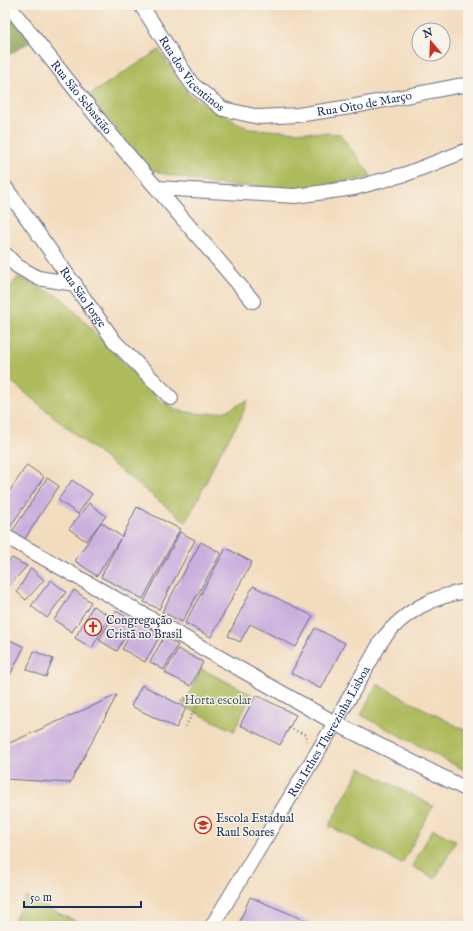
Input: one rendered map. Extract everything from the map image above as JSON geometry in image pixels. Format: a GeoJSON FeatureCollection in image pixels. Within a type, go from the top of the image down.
{"type":"FeatureCollection","features":[{"type":"Feature","properties":{"kind":"street","name":"Rua São Sebastião"},"geometry":{"type":"LineString","coordinates":[[8,5],[113,137],[253,301]]}},
{"type":"Feature","properties":{"kind":"street","name":"Rua dos Vicentinos"},"geometry":{"type":"LineString","coordinates":[[141,5],[192,84],[223,109],[259,117]]}},
{"type":"Feature","properties":{"kind":"street","name":"Rua Oito de Março"},"geometry":{"type":"LineString","coordinates":[[259,117],[298,115],[468,85]]}},
{"type":"Feature","properties":{"kind":"street"},"geometry":{"type":"LineString","coordinates":[[157,188],[295,196],[362,186],[406,174],[468,150]]}},
{"type":"Feature","properties":{"kind":"street","name":"Rua São Jorge"},"geometry":{"type":"LineString","coordinates":[[5,187],[115,342],[171,398]]}},
{"type":"Feature","properties":{"kind":"street"},"geometry":{"type":"LineString","coordinates":[[5,254],[17,266],[38,278],[75,284]]}},
{"type":"Feature","properties":{"kind":"street"},"geometry":{"type":"LineString","coordinates":[[5,536],[335,723],[468,790]]}},
{"type":"Feature","properties":{"kind":"street","name":"Rua Irthes Therezinha Lisboa"},"geometry":{"type":"LineString","coordinates":[[212,926],[335,723],[382,640],[391,628],[413,611],[427,603],[448,594],[468,591]]}},
{"type":"Feature","properties":{"kind":"path"},"geometry":{"type":"LineString","coordinates":[[178,704],[183,698],[198,704],[184,729]]}},
{"type":"Feature","properties":{"kind":"path"},"geometry":{"type":"LineString","coordinates":[[289,728],[306,735],[307,741],[304,746]]}},
{"type":"Feature","properties":{"kind":"green space"},"geometry":{"type":"Polygon","coordinates":[[[5,9],[31,41],[5,57],[5,9]]]}},
{"type":"Feature","properties":{"kind":"green space"},"geometry":{"type":"Polygon","coordinates":[[[159,50],[189,95],[249,129],[340,134],[372,177],[296,189],[210,184],[161,173],[146,167],[89,95],[159,50]]]}},
{"type":"Feature","properties":{"kind":"green space"},"geometry":{"type":"Polygon","coordinates":[[[18,277],[62,298],[159,400],[180,411],[203,414],[226,411],[248,400],[240,420],[217,458],[186,522],[88,445],[5,376],[5,294],[18,277]]]}},
{"type":"Feature","properties":{"kind":"green space","name":"Horta escolar"},"geometry":{"type":"Polygon","coordinates":[[[201,669],[252,694],[234,731],[183,706],[201,669]]]}},
{"type":"Feature","properties":{"kind":"green space"},"geometry":{"type":"Polygon","coordinates":[[[377,684],[468,732],[468,772],[361,715],[377,684]]]}},
{"type":"Feature","properties":{"kind":"green space"},"geometry":{"type":"Polygon","coordinates":[[[360,768],[433,806],[402,864],[329,826],[360,768]]]}},
{"type":"Feature","properties":{"kind":"green space"},"geometry":{"type":"Polygon","coordinates":[[[433,829],[456,841],[435,879],[412,866],[433,829]]]}},
{"type":"Feature","properties":{"kind":"green space"},"geometry":{"type":"Polygon","coordinates":[[[26,897],[85,926],[11,926],[26,897]]]}},
{"type":"Feature","properties":{"kind":"building"},"geometry":{"type":"Polygon","coordinates":[[[27,465],[44,477],[6,533],[5,498],[27,465]]]}},
{"type":"Feature","properties":{"kind":"building"},"geometry":{"type":"Polygon","coordinates":[[[47,478],[59,486],[22,543],[10,535],[47,478]]]}},
{"type":"Feature","properties":{"kind":"building"},"geometry":{"type":"Polygon","coordinates":[[[72,480],[92,494],[78,514],[58,500],[72,480]]]}},
{"type":"Feature","properties":{"kind":"building"},"geometry":{"type":"Polygon","coordinates":[[[89,503],[106,516],[86,541],[69,529],[89,503]]]}},
{"type":"Feature","properties":{"kind":"building"},"geometry":{"type":"Polygon","coordinates":[[[137,507],[180,529],[143,599],[101,577],[120,539],[97,576],[75,561],[101,522],[122,537],[137,507]]]}},
{"type":"Feature","properties":{"kind":"building"},"geometry":{"type":"Polygon","coordinates":[[[180,532],[195,540],[159,609],[144,602],[180,532]]]}},
{"type":"Feature","properties":{"kind":"building"},"geometry":{"type":"Polygon","coordinates":[[[201,542],[221,553],[182,622],[162,612],[201,542]]]}},
{"type":"Feature","properties":{"kind":"building"},"geometry":{"type":"Polygon","coordinates":[[[226,548],[252,562],[211,637],[185,623],[226,548]]]}},
{"type":"Feature","properties":{"kind":"building"},"geometry":{"type":"Polygon","coordinates":[[[12,558],[27,566],[5,590],[5,565],[12,558]]]}},
{"type":"Feature","properties":{"kind":"building"},"geometry":{"type":"Polygon","coordinates":[[[31,568],[44,580],[26,600],[17,592],[31,568]]]}},
{"type":"Feature","properties":{"kind":"building"},"geometry":{"type":"Polygon","coordinates":[[[51,580],[66,592],[47,618],[31,606],[51,580]]]}},
{"type":"Feature","properties":{"kind":"building"},"geometry":{"type":"Polygon","coordinates":[[[253,586],[313,616],[296,647],[250,624],[240,642],[228,636],[253,586]]]}},
{"type":"Feature","properties":{"kind":"building"},"geometry":{"type":"Polygon","coordinates":[[[74,590],[91,602],[72,632],[54,620],[74,590]]]}},
{"type":"Feature","properties":{"kind":"building","name":"Congregação Cristã no Brasil"},"geometry":{"type":"Polygon","coordinates":[[[93,606],[110,616],[92,648],[75,638],[93,606]]]}},
{"type":"Feature","properties":{"kind":"building"},"geometry":{"type":"Polygon","coordinates":[[[116,611],[134,621],[117,651],[99,640],[116,611]]]}},
{"type":"Feature","properties":{"kind":"building"},"geometry":{"type":"Polygon","coordinates":[[[138,621],[161,634],[145,662],[122,649],[138,621]]]}},
{"type":"Feature","properties":{"kind":"building"},"geometry":{"type":"Polygon","coordinates":[[[315,628],[345,643],[321,689],[291,673],[315,628]]]}},
{"type":"Feature","properties":{"kind":"building"},"geometry":{"type":"Polygon","coordinates":[[[164,637],[178,645],[164,670],[150,662],[164,637]]]}},
{"type":"Feature","properties":{"kind":"building"},"geometry":{"type":"Polygon","coordinates":[[[10,640],[24,647],[5,685],[5,650],[10,640]]]}},
{"type":"Feature","properties":{"kind":"building"},"geometry":{"type":"Polygon","coordinates":[[[178,649],[203,662],[191,686],[165,673],[178,649]]]}},
{"type":"Feature","properties":{"kind":"building"},"geometry":{"type":"Polygon","coordinates":[[[34,651],[53,659],[46,677],[27,670],[34,651]]]}},
{"type":"Feature","properties":{"kind":"building"},"geometry":{"type":"Polygon","coordinates":[[[142,685],[186,708],[176,728],[131,706],[142,685]]]}},
{"type":"Feature","properties":{"kind":"building"},"geometry":{"type":"Polygon","coordinates":[[[117,695],[70,783],[5,779],[5,745],[117,695]]]}},
{"type":"Feature","properties":{"kind":"building"},"geometry":{"type":"Polygon","coordinates":[[[256,695],[296,715],[280,745],[240,725],[256,695]]]}},
{"type":"Feature","properties":{"kind":"building"},"geometry":{"type":"Polygon","coordinates":[[[250,897],[319,926],[238,926],[250,897]]]}},
{"type":"Feature","properties":{"kind":"place","name":"Congregação Cristã no Brasil"},"geometry":{"type":"Point","coordinates":[93,627]}},
{"type":"Feature","properties":{"kind":"place","name":"Escola Estadual Raul Soares"},"geometry":{"type":"Point","coordinates":[203,825]}}]}
